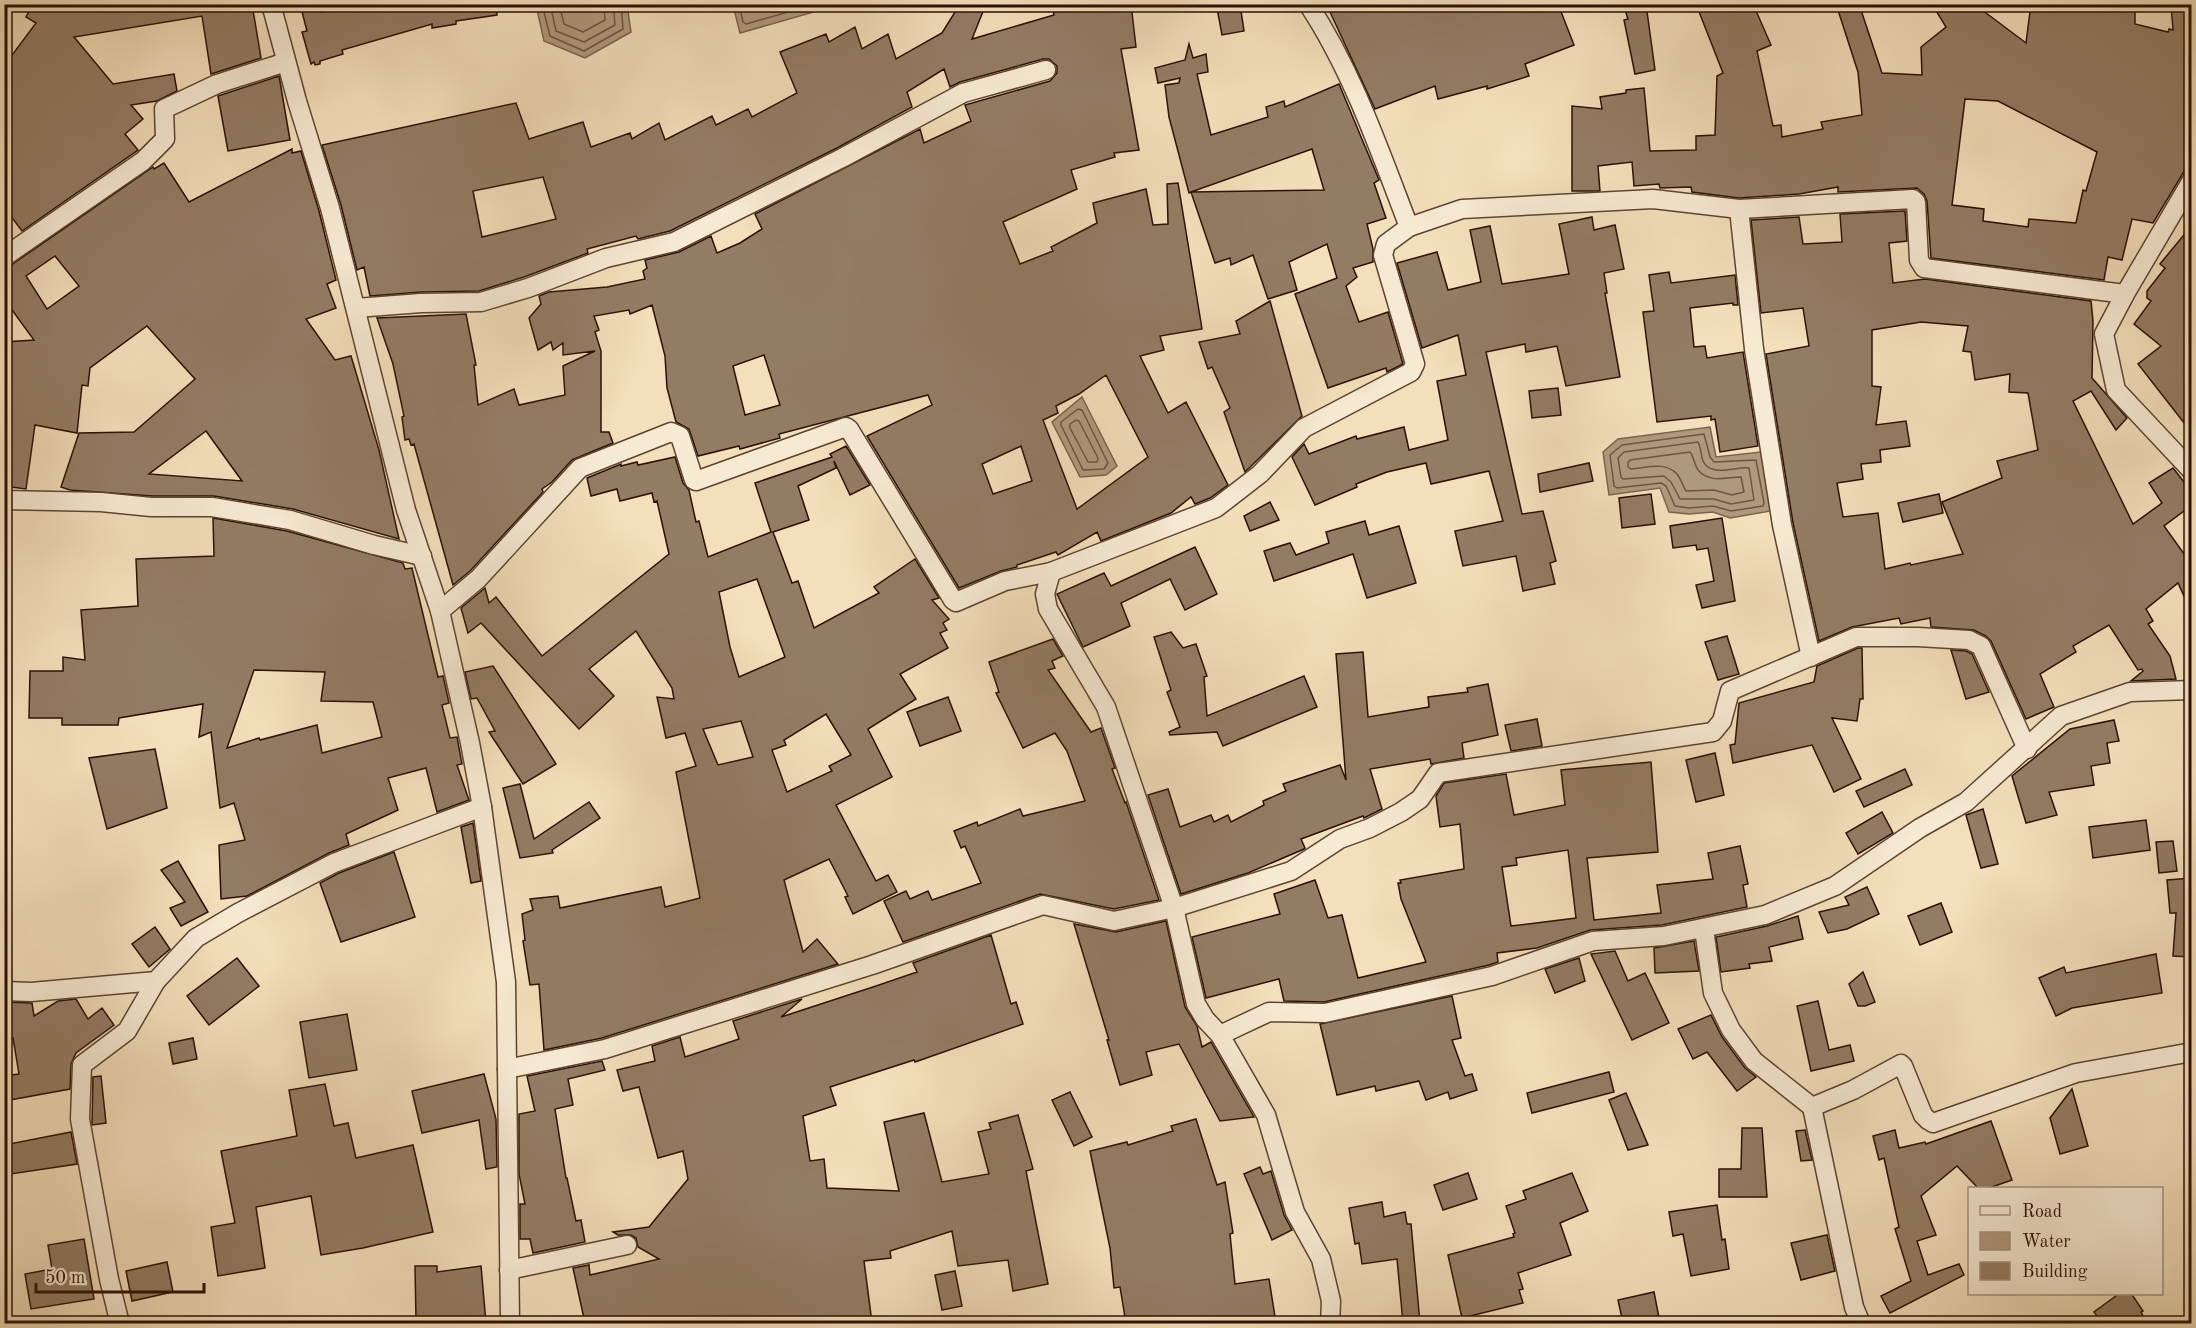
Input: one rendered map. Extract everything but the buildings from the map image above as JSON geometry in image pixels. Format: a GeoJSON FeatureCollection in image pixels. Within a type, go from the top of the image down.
{"type":"FeatureCollection","features":[{"type":"Feature","properties":{"kind":"street"},"geometry":{"type":"LineString","coordinates":[[271,4],[330,208],[406,510],[441,611],[482,807],[506,982],[510,1323]]}},
{"type":"Feature","properties":{"kind":"street"},"geometry":{"type":"LineString","coordinates":[[1308,4],[1326,32],[1368,121],[1409,227]]}},
{"type":"Feature","properties":{"kind":"street"},"geometry":{"type":"LineString","coordinates":[[4,258],[143,161],[165,139],[164,109],[217,84],[286,62]]}},
{"type":"Feature","properties":{"kind":"street"},"geometry":{"type":"LineString","coordinates":[[356,308],[421,303],[481,302],[528,288],[606,258],[674,242],[842,158],[963,93],[1046,70]]}},
{"type":"Feature","properties":{"kind":"street"},"geometry":{"type":"LineString","coordinates":[[2192,180],[2104,334],[2116,390],[2192,471]]}},
{"type":"Feature","properties":{"kind":"street"},"geometry":{"type":"LineString","coordinates":[[441,611],[478,579],[580,468],[672,432],[680,436],[696,481],[846,427],[956,602],[1005,581],[1051,572],[1216,508],[1260,474],[1304,428],[1411,372],[1415,364],[1383,255],[1386,244],[1409,227],[1462,209],[1653,200],[1739,209],[1913,199],[1916,202],[1919,260],[1924,268],[2125,294]]}},
{"type":"Feature","properties":{"kind":"street"},"geometry":{"type":"LineString","coordinates":[[1739,209],[1754,349],[1782,525],[1811,657]]}},
{"type":"Feature","properties":{"kind":"street"},"geometry":{"type":"LineString","coordinates":[[4,500],[101,502],[151,507],[212,507],[290,520],[374,545],[422,556]]}},
{"type":"Feature","properties":{"kind":"street"},"geometry":{"type":"LineString","coordinates":[[1051,572],[1045,594],[1048,609],[1106,707],[1174,908],[1196,1004],[1205,1019],[1220,1035],[1266,1115],[1295,1212],[1321,1259],[1331,1301],[1330,1323]]}},
{"type":"Feature","properties":{"kind":"street"},"geometry":{"type":"LineString","coordinates":[[507,1069],[605,1049],[872,965],[1043,905],[1114,921],[1174,908],[1291,871],[1341,839],[1370,828],[1401,812],[1420,799],[1438,773],[1713,732],[1722,722],[1730,691],[1856,637],[1969,640],[1981,646],[2027,748]]}},
{"type":"Feature","properties":{"kind":"street"},"geometry":{"type":"LineString","coordinates":[[1220,1035],[1269,1012],[1325,1013],[1492,976],[1593,941],[1664,936],[1766,915],[1835,886],[1920,828],[1966,802],[2061,716],[2130,692],[2192,690]]}},
{"type":"Feature","properties":{"kind":"street"},"geometry":{"type":"LineString","coordinates":[[120,1323],[107,1268],[80,1119],[82,1065],[128,1031],[156,981],[196,938],[247,908],[334,863],[482,807]]}},
{"type":"Feature","properties":{"kind":"street"},"geometry":{"type":"LineString","coordinates":[[1704,929],[1713,993],[1731,1030],[1754,1061],[1812,1107],[1854,1307],[1861,1323]]}},
{"type":"Feature","properties":{"kind":"street"},"geometry":{"type":"LineString","coordinates":[[4,991],[31,992],[156,981]]}},
{"type":"Feature","properties":{"kind":"street"},"geometry":{"type":"LineString","coordinates":[[1812,1107],[1853,1090],[1901,1064],[1923,1115],[1933,1123],[2076,1073],[2192,1052]]}},
{"type":"Feature","properties":{"kind":"street"},"geometry":{"type":"LineString","coordinates":[[509,1270],[627,1245]]}},
{"type":"Feature","properties":{"kind":"water"},"geometry":{"type":"Polygon","coordinates":[[[733,4],[838,5],[740,33],[733,4]]]}},
{"type":"Feature","properties":{"kind":"water"},"geometry":{"type":"Polygon","coordinates":[[[536,5],[627,5],[631,32],[585,58],[544,41],[536,5]]]}},
{"type":"Feature","properties":{"kind":"water"},"geometry":{"type":"Polygon","coordinates":[[[1082,397],[1117,466],[1106,475],[1080,477],[1052,422],[1082,397]]]}},
{"type":"Feature","properties":{"kind":"water"},"geometry":{"type":"Polygon","coordinates":[[[1710,427],[1716,457],[1761,452],[1771,511],[1730,518],[1713,512],[1689,514],[1669,512],[1660,488],[1609,495],[1603,452],[1618,439],[1710,427]]]}}]}
